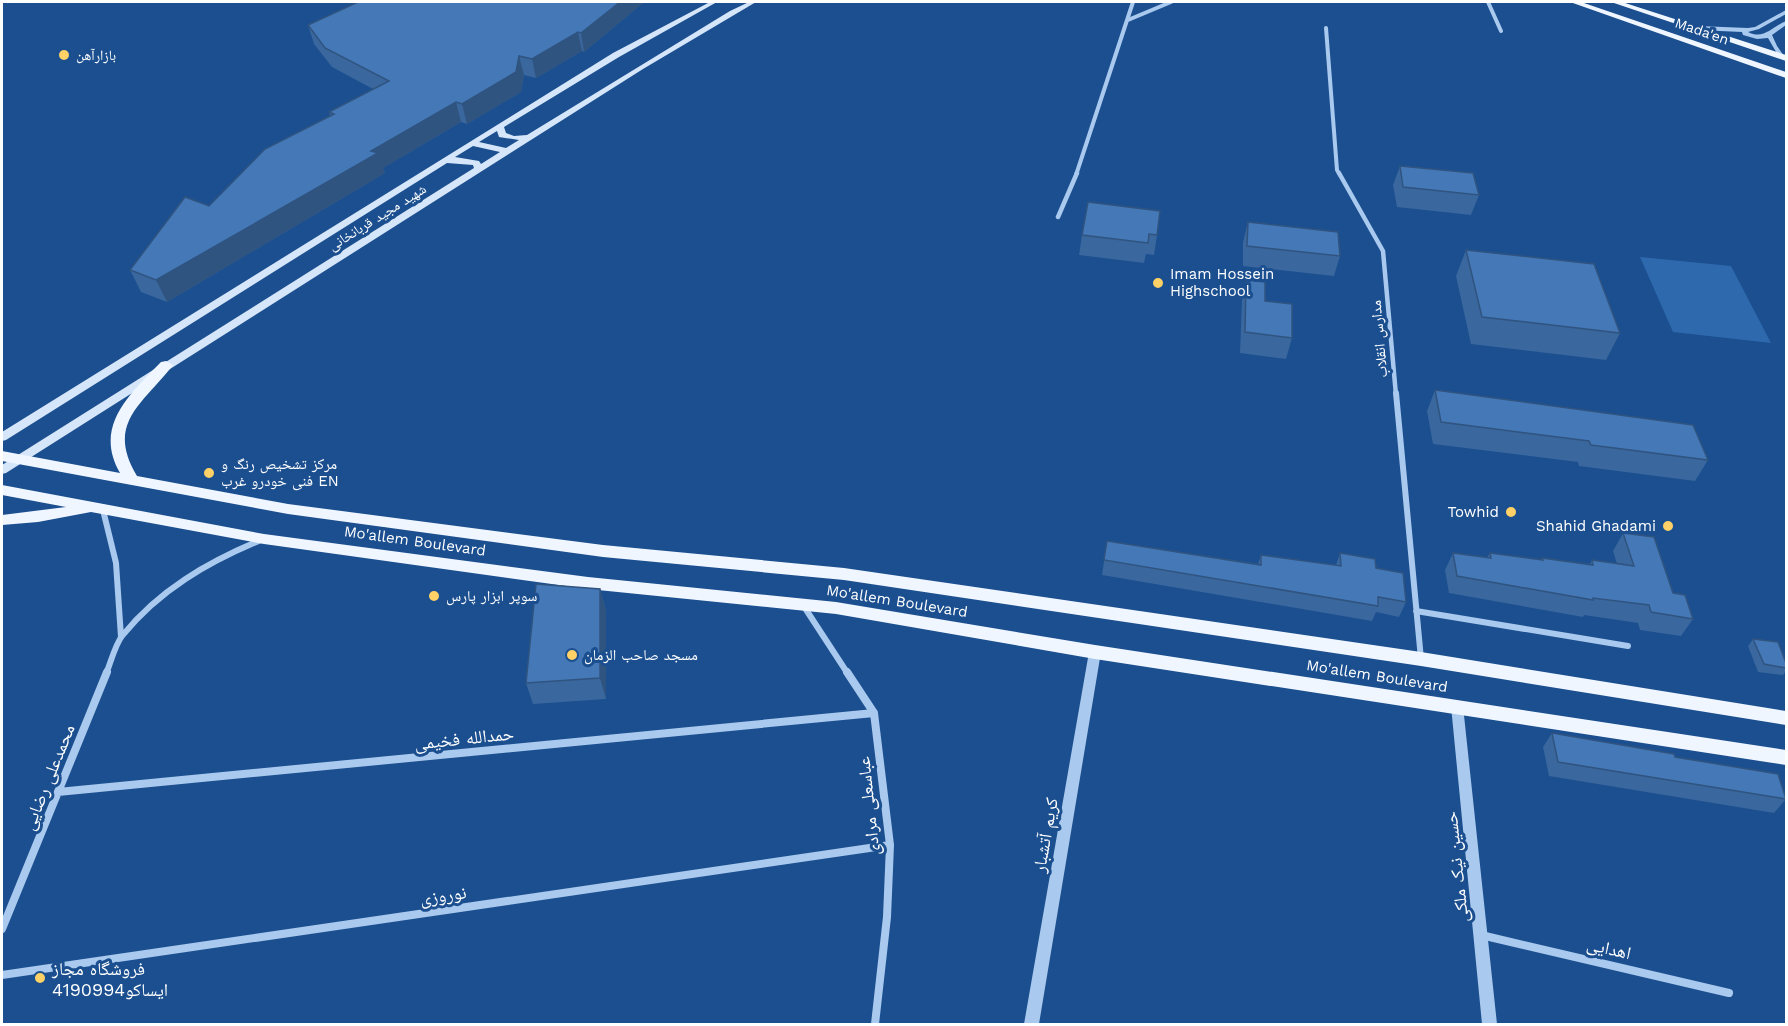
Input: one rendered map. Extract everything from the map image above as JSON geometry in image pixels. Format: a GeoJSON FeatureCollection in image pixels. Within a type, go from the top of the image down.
{"type":"FeatureCollection","features":[{"type":"Feature","properties":{"kind":"main road","name":"شهید مجید قربانخانی"},"geometry":{"type":"LineString","coordinates":[[2,437],[616,55],[714,2]]}},
{"type":"Feature","properties":{"kind":"main road","name":"شهید مجید قربانخانی"},"geometry":{"type":"LineString","coordinates":[[2,470],[10,458],[166,365],[640,67],[732,12],[753,2]]}},
{"type":"Feature","properties":{"kind":"main road","name":"Mada'en"},"geometry":{"type":"LineString","coordinates":[[1574,2],[1786,75]]}},
{"type":"Feature","properties":{"kind":"main road","name":"Mada'en"},"geometry":{"type":"LineString","coordinates":[[1615,2],[1784,57]]}},
{"type":"Feature","properties":{"kind":"main road"},"geometry":{"type":"LineString","coordinates":[[500,127],[502,135],[514,138],[531,136]]}},
{"type":"Feature","properties":{"kind":"main road"},"geometry":{"type":"LineString","coordinates":[[472,143],[507,152]]}},
{"type":"Feature","properties":{"kind":"main road"},"geometry":{"type":"LineString","coordinates":[[446,160],[470,162],[476,164],[479,169]]}},
{"type":"Feature","properties":{"kind":"main road"},"geometry":{"type":"LineString","coordinates":[[132,481],[119,456],[116,437],[122,419],[132,402],[166,365]]}},
{"type":"Feature","properties":{"kind":"main road","name":"Mo'allem Boulevard"},"geometry":{"type":"LineString","coordinates":[[10,458],[288,509],[603,551],[844,574],[1421,659],[1786,718]]}},
{"type":"Feature","properties":{"kind":"main road","name":"Mo'allem Boulevard"},"geometry":{"type":"LineString","coordinates":[[2,490],[264,539],[588,583],[836,608],[1095,652],[1457,706],[1786,759]]}},
{"type":"Feature","properties":{"kind":"main road"},"geometry":{"type":"LineString","coordinates":[[2,520],[98,509]]}},
{"type":"Feature","properties":{"kind":"street"},"geometry":{"type":"LineString","coordinates":[[1058,217],[1073,184],[1133,2]]}},
{"type":"Feature","properties":{"kind":"street"},"geometry":{"type":"LineString","coordinates":[[1128,20],[1171,2]]}},
{"type":"Feature","properties":{"kind":"street"},"geometry":{"type":"LineString","coordinates":[[1488,2],[1501,31]]}},
{"type":"Feature","properties":{"kind":"street"},"geometry":{"type":"LineString","coordinates":[[1698,28],[1745,30],[1757,28],[1786,12]]}},
{"type":"Feature","properties":{"kind":"street"},"geometry":{"type":"LineString","coordinates":[[1769,36],[1773,30],[1786,23]]}},
{"type":"Feature","properties":{"kind":"street","name":"مدارس انقلاب"},"geometry":{"type":"LineString","coordinates":[[1326,28],[1337,170],[1383,251],[1421,659]]}},
{"type":"Feature","properties":{"kind":"street"},"geometry":{"type":"LineString","coordinates":[[1745,30],[1745,34],[1749,36],[1769,36]]}},
{"type":"Feature","properties":{"kind":"street"},"geometry":{"type":"LineString","coordinates":[[1769,36],[1784,57]]}},
{"type":"Feature","properties":{"kind":"street"},"geometry":{"type":"LineString","coordinates":[[98,509],[116,563],[121,637]]}},
{"type":"Feature","properties":{"kind":"street"},"geometry":{"type":"LineString","coordinates":[[121,637],[172,587],[218,558],[264,539]]}},
{"type":"Feature","properties":{"kind":"street","name":"عباسعلی مرادی"},"geometry":{"type":"LineString","coordinates":[[802,605],[874,713],[890,845],[887,917],[875,1024]]}},
{"type":"Feature","properties":{"kind":"street"},"geometry":{"type":"LineString","coordinates":[[1416,611],[1628,646]]}},
{"type":"Feature","properties":{"kind":"street","name":"محمدعلی رضایی"},"geometry":{"type":"LineString","coordinates":[[2,929],[121,637]]}},
{"type":"Feature","properties":{"kind":"street","name":"کریم آتشبار"},"geometry":{"type":"LineString","coordinates":[[1030,1024],[1095,652]]}},
{"type":"Feature","properties":{"kind":"street","name":"حسین نیک ملکی"},"geometry":{"type":"LineString","coordinates":[[1457,706],[1490,1024]]}},
{"type":"Feature","properties":{"kind":"street","name":"حمدالله فخیمی"},"geometry":{"type":"LineString","coordinates":[[58,792],[874,713]]}},
{"type":"Feature","properties":{"kind":"street","name":"نوروزی"},"geometry":{"type":"LineString","coordinates":[[2,975],[890,845]]}},
{"type":"Feature","properties":{"kind":"street","name":"اهدایی"},"geometry":{"type":"LineString","coordinates":[[1481,935],[1729,993]]}},
{"type":"Feature","properties":{"kind":"shaded area"},"geometry":{"type":"Polygon","coordinates":[[[1640,257],[1731,266],[1771,343],[1673,332],[1640,257]]]}},
{"type":"Feature","properties":{"kind":"building"},"geometry":{"type":"Polygon","coordinates":[[[358,2],[620,2],[581,33],[578,32],[532,59],[519,56],[516,72],[462,104],[456,102],[371,151],[378,153],[156,280],[130,270],[185,197],[209,206],[265,149],[334,114],[329,112],[389,81],[325,48],[308,25],[358,2]]]}},
{"type":"Feature","properties":{"kind":"building"},"geometry":{"type":"Polygon","coordinates":[[[1400,166],[1473,173],[1479,195],[1403,187],[1400,166]]]}},
{"type":"Feature","properties":{"kind":"building"},"geometry":{"type":"Polygon","coordinates":[[[1088,202],[1160,211],[1157,235],[1149,234],[1148,243],[1082,235],[1088,202]]]}},
{"type":"Feature","properties":{"kind":"building"},"geometry":{"type":"Polygon","coordinates":[[[1248,222],[1338,232],[1340,256],[1247,246],[1248,222]]]}},
{"type":"Feature","properties":{"kind":"building"},"geometry":{"type":"Polygon","coordinates":[[[1466,250],[1594,264],[1620,333],[1482,317],[1466,250]]]}},
{"type":"Feature","properties":{"kind":"building"},"geometry":{"type":"Polygon","coordinates":[[[1246,280],[1265,282],[1265,301],[1292,304],[1292,338],[1245,332],[1246,280]]]}},
{"type":"Feature","properties":{"kind":"building"},"geometry":{"type":"Polygon","coordinates":[[[1435,390],[1693,425],[1708,460],[1591,445],[1589,441],[1441,422],[1435,390]]]}},
{"type":"Feature","properties":{"kind":"building"},"geometry":{"type":"Polygon","coordinates":[[[1623,533],[1654,537],[1673,593],[1685,595],[1693,619],[1651,612],[1649,605],[1593,598],[1593,600],[1457,576],[1453,553],[1491,558],[1490,553],[1593,565],[1592,560],[1634,566],[1623,533]]]}},
{"type":"Feature","properties":{"kind":"building"},"geometry":{"type":"Polygon","coordinates":[[[1107,541],[1261,565],[1261,555],[1341,566],[1340,553],[1375,559],[1376,568],[1403,573],[1406,602],[1378,597],[1378,606],[1104,560],[1107,541]]]}},
{"type":"Feature","properties":{"kind":"building","name":"مسجد صاحب الزمان"},"geometry":{"type":"Polygon","coordinates":[[[536,584],[600,589],[600,678],[526,683],[536,584]]]}},
{"type":"Feature","properties":{"kind":"building"},"geometry":{"type":"Polygon","coordinates":[[[1753,639],[1778,642],[1786,668],[1764,664],[1753,639]]]}},
{"type":"Feature","properties":{"kind":"building"},"geometry":{"type":"Polygon","coordinates":[[[1552,733],[1778,774],[1786,799],[1558,762],[1552,733]]]}},
{"type":"Feature","properties":{"kind":"place","name":"بازارآهن"},"geometry":{"type":"Point","coordinates":[64,55]}},
{"type":"Feature","properties":{"kind":"place","name":"Imam Hossein Highschool"},"geometry":{"type":"Point","coordinates":[1158,283]}},
{"type":"Feature","properties":{"kind":"place","name":"مرکز تشخیص رنگ و فنی خودرو غرب EN"},"geometry":{"type":"Point","coordinates":[209,473]}},
{"type":"Feature","properties":{"kind":"place","name":"Towhid"},"geometry":{"type":"Point","coordinates":[1511,512]}},
{"type":"Feature","properties":{"kind":"place","name":"Shahid Ghadami"},"geometry":{"type":"Point","coordinates":[1668,526]}},
{"type":"Feature","properties":{"kind":"place","name":"سوپر ابزار پارس"},"geometry":{"type":"Point","coordinates":[434,596]}},
{"type":"Feature","properties":{"kind":"place","name":"مسجد صاحب الزمان"},"geometry":{"type":"Point","coordinates":[572,655]}},
{"type":"Feature","properties":{"kind":"place","name":"فروشگاه مجاز ایساکو4190994"},"geometry":{"type":"Point","coordinates":[40,978]}}]}
